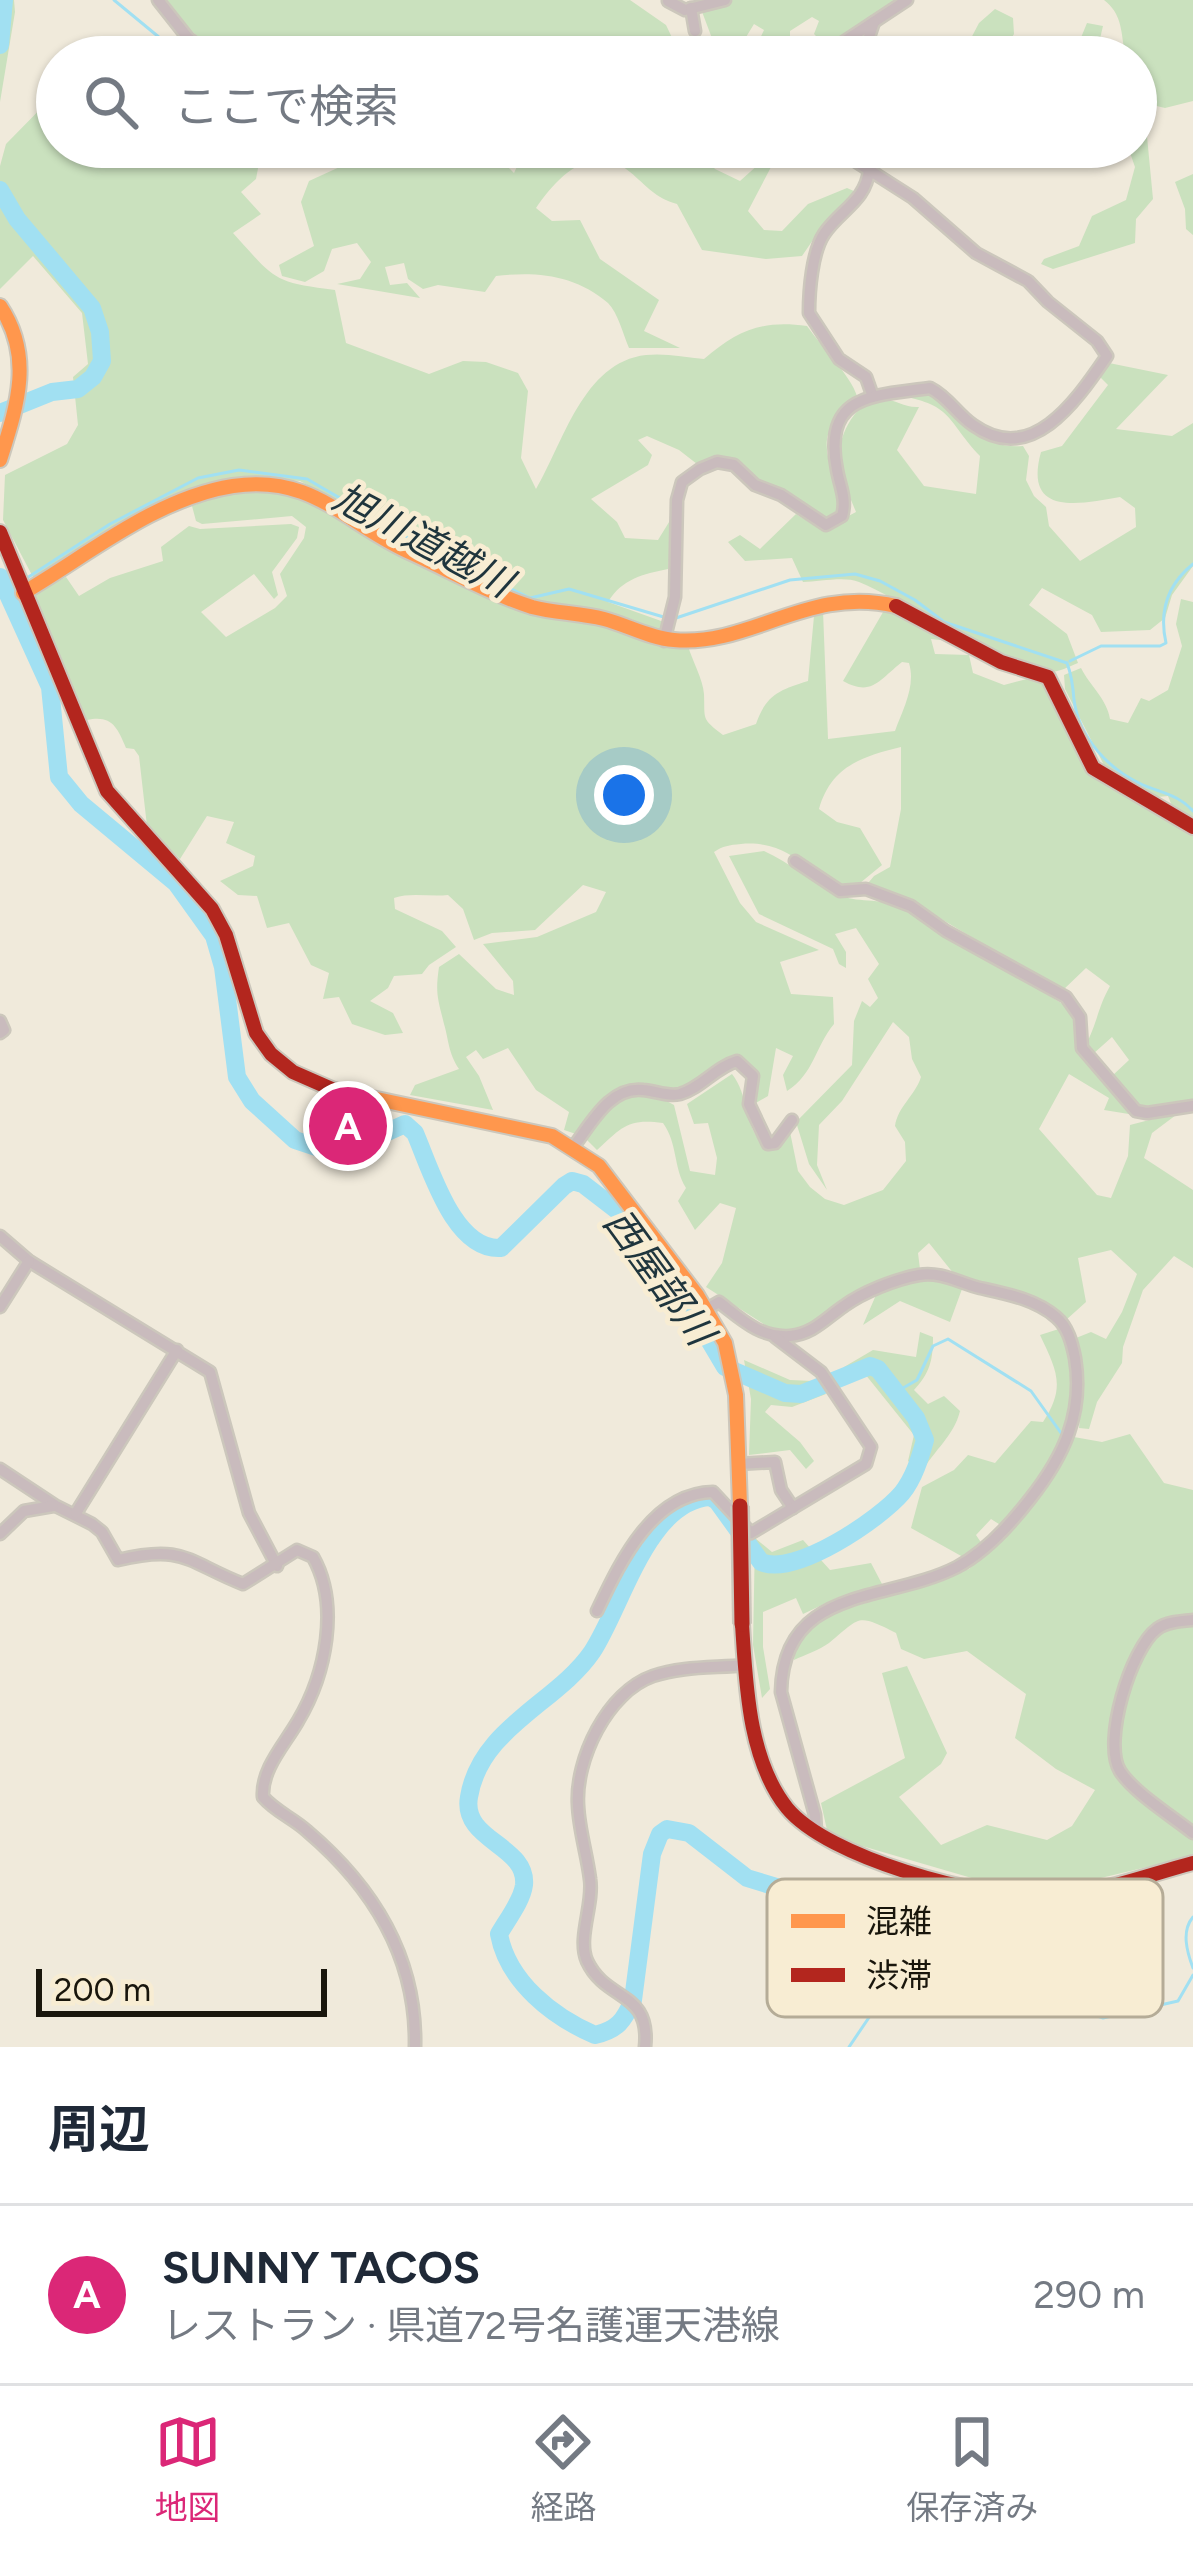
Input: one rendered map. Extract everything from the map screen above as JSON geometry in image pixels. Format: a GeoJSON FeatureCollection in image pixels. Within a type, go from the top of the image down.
{"type":"FeatureCollection","features":[{"type":"Feature","properties":{"kind":"main road"},"geometry":{"type":"LineString","coordinates":[[0,307],[23,351],[23,375],[0,460]]}},
{"type":"Feature","properties":{"kind":"main road"},"geometry":{"type":"LineString","coordinates":[[20,584],[62,572],[111,537],[184,503],[232,486],[260,483],[316,492],[373,533],[531,607],[694,640],[835,601],[878,601],[900,607],[1024,674],[1048,677],[1093,768],[1193,826]]}},
{"type":"Feature","properties":{"kind":"main road"},"geometry":{"type":"LineString","coordinates":[[0,532],[107,791],[124,816],[192,882],[215,913],[252,1026],[277,1060],[327,1088],[532,1131],[574,1146],[599,1166],[707,1309],[725,1343],[736,1396],[745,1665],[772,1781],[788,1809],[816,1834],[855,1853],[950,1879]]}},
{"type":"Feature","properties":{"kind":"main road"},"geometry":{"type":"LineString","coordinates":[[1131,1879],[1193,1863]]}},
{"type":"Feature","properties":{"kind":"street"},"geometry":{"type":"LineString","coordinates":[[158,0],[186,36]]}},
{"type":"Feature","properties":{"kind":"street"},"geometry":{"type":"LineString","coordinates":[[668,1],[685,10],[725,0]]}},
{"type":"Feature","properties":{"kind":"street"},"geometry":{"type":"LineString","coordinates":[[853,36],[907,0]]}},
{"type":"Feature","properties":{"kind":"street"},"geometry":{"type":"LineString","coordinates":[[691,8],[695,31]]}},
{"type":"Feature","properties":{"kind":"street"},"geometry":{"type":"LineString","coordinates":[[869,36],[874,22]]}},
{"type":"Feature","properties":{"kind":"street"},"geometry":{"type":"LineString","coordinates":[[666,633],[682,482],[717,462],[734,465],[755,485],[781,495],[826,525],[842,516],[846,504],[837,471],[835,431],[850,406],[872,394],[930,388],[975,426],[1008,440],[1023,440],[1036,436],[1107,356],[1097,341],[1028,281],[976,253],[913,198],[866,168]]}},
{"type":"Feature","properties":{"kind":"street"},"geometry":{"type":"LineString","coordinates":[[869,170],[867,186],[826,231],[818,248],[809,313],[839,359],[866,376],[872,394]]}},
{"type":"Feature","properties":{"kind":"street"},"geometry":{"type":"LineString","coordinates":[[795,861],[840,891],[866,890],[911,906],[946,931],[1066,998],[1080,1018],[1082,1048],[1136,1111],[1147,1114],[1193,1106]]}},
{"type":"Feature","properties":{"kind":"street"},"geometry":{"type":"LineString","coordinates":[[0,1021],[4,1030],[0,1033]]}},
{"type":"Feature","properties":{"kind":"street"},"geometry":{"type":"LineString","coordinates":[[574,1146],[616,1097],[632,1090],[686,1093],[737,1061],[753,1076],[749,1104],[768,1144],[775,1143],[792,1120]]}},
{"type":"Feature","properties":{"kind":"street"},"geometry":{"type":"LineString","coordinates":[[0,1236],[29,1261],[210,1372],[249,1513],[277,1566]]}},
{"type":"Feature","properties":{"kind":"street"},"geometry":{"type":"LineString","coordinates":[[0,1307],[29,1261]]}},
{"type":"Feature","properties":{"kind":"street"},"geometry":{"type":"LineString","coordinates":[[775,1336],[807,1334],[848,1303],[916,1275],[933,1273],[1012,1294],[1060,1320],[1074,1351],[1080,1389],[1072,1430],[1058,1459],[1027,1504],[981,1551],[919,1582],[831,1606],[814,1616],[792,1644],[781,1675],[781,1692],[816,1834]]}},
{"type":"Feature","properties":{"kind":"street"},"geometry":{"type":"LineString","coordinates":[[597,1611],[634,1543],[665,1507],[712,1492],[751,1533],[856,1472],[870,1456],[864,1435],[821,1372],[775,1336],[750,1326],[718,1302],[707,1309]]}},
{"type":"Feature","properties":{"kind":"street"},"geometry":{"type":"LineString","coordinates":[[76,1513],[177,1350]]}},
{"type":"Feature","properties":{"kind":"street"},"geometry":{"type":"LineString","coordinates":[[738,1464],[775,1462],[781,1490],[793,1508]]}},
{"type":"Feature","properties":{"kind":"street"},"geometry":{"type":"LineString","coordinates":[[0,1469],[102,1532],[118,1560],[140,1555],[186,1556],[243,1584],[297,1550],[313,1557],[327,1590],[329,1622],[310,1695],[263,1784],[263,1797],[340,1862],[390,1927],[407,1980],[415,2047]]}},
{"type":"Feature","properties":{"kind":"street"},"geometry":{"type":"LineString","coordinates":[[0,1534],[24,1511],[56,1506]]}},
{"type":"Feature","properties":{"kind":"street"},"geometry":{"type":"LineString","coordinates":[[1193,1620],[1162,1625],[1151,1633],[1120,1702],[1114,1741],[1119,1770],[1193,1833]]}},
{"type":"Feature","properties":{"kind":"street"},"geometry":{"type":"LineString","coordinates":[[645,2047],[644,2014],[594,1971],[584,1948],[592,1894],[578,1805],[580,1769],[620,1698],[646,1678],[745,1665]]}},
{"type":"Feature","properties":{"kind":"green space"},"geometry":{"type":"Polygon","coordinates":[[[0,0],[14,0],[15,12],[0,102],[0,0]]]}},
{"type":"Feature","properties":{"kind":"green space"},"geometry":{"type":"Polygon","coordinates":[[[167,0],[630,0],[666,25],[671,36],[198,36],[167,0]]]}},
{"type":"Feature","properties":{"kind":"green space"},"geometry":{"type":"Polygon","coordinates":[[[733,0],[898,0],[842,36],[816,36],[819,21],[812,17],[790,31],[790,36],[761,36],[764,30],[754,24],[747,36],[711,36],[701,9],[733,0]]]}},
{"type":"Feature","properties":{"kind":"green space"},"geometry":{"type":"Polygon","coordinates":[[[1104,0],[1193,0],[1193,101],[1157,106],[1157,36],[1122,36],[1114,10],[1104,0]]]}},
{"type":"Feature","properties":{"kind":"green space"},"geometry":{"type":"Polygon","coordinates":[[[995,9],[1013,18],[1014,34],[972,36],[995,9]]]}},
{"type":"Feature","properties":{"kind":"green space"},"geometry":{"type":"Polygon","coordinates":[[[1087,23],[1103,26],[1101,36],[1082,36],[1087,23]]]}},
{"type":"Feature","properties":{"kind":"green space"},"geometry":{"type":"Polygon","coordinates":[[[36,113],[36,168],[258,168],[256,179],[241,192],[261,214],[233,233],[276,276],[335,290],[346,343],[429,374],[463,361],[486,362],[518,373],[528,391],[521,458],[536,489],[577,408],[606,373],[624,361],[646,355],[704,359],[751,329],[807,326],[857,396],[839,414],[827,444],[838,498],[836,514],[825,520],[756,481],[735,460],[716,456],[697,464],[647,436],[638,440],[652,455],[648,465],[591,499],[617,522],[625,538],[658,540],[674,514],[668,569],[627,583],[608,602],[664,622],[661,633],[631,619],[536,602],[438,558],[300,481],[248,478],[210,484],[141,515],[34,579],[3,520],[5,475],[67,444],[78,425],[73,377],[88,364],[82,313],[33,256],[0,289],[0,166],[6,144],[36,113]]]}},
{"type":"Feature","properties":{"kind":"green space"},"geometry":{"type":"Polygon","coordinates":[[[337,168],[509,168],[514,173],[516,168],[575,168],[536,208],[552,221],[580,220],[600,259],[659,300],[644,331],[680,348],[629,348],[608,303],[583,286],[555,277],[496,276],[485,292],[438,285],[423,289],[408,279],[404,263],[385,267],[390,285],[407,283],[420,298],[337,284],[360,279],[371,262],[357,243],[332,249],[324,271],[305,282],[282,276],[279,265],[314,246],[301,202],[309,181],[337,168]]]}},
{"type":"Feature","properties":{"kind":"green space"},"geometry":{"type":"Polygon","coordinates":[[[624,168],[714,168],[740,181],[754,168],[770,168],[748,211],[764,230],[782,231],[808,204],[847,188],[856,192],[802,256],[766,259],[702,250],[677,204],[657,195],[624,168]]]}},
{"type":"Feature","properties":{"kind":"green space"},"geometry":{"type":"Polygon","coordinates":[[[1135,168],[1150,168],[1153,199],[1136,219],[1135,243],[1053,269],[1041,264],[1079,246],[1092,216],[1126,200],[1135,168]]]}},
{"type":"Feature","properties":{"kind":"green space"},"geometry":{"type":"Polygon","coordinates":[[[1193,174],[1193,235],[1186,229],[1175,182],[1193,174]]]}},
{"type":"Feature","properties":{"kind":"green space"},"geometry":{"type":"Polygon","coordinates":[[[1109,363],[1168,375],[1116,429],[1172,436],[1193,423],[1193,566],[1172,595],[1165,618],[1150,630],[1101,632],[1092,615],[1042,588],[1029,605],[1067,634],[1078,663],[1054,672],[1032,669],[983,649],[859,582],[803,582],[792,558],[745,561],[728,542],[740,535],[760,549],[796,514],[822,530],[856,512],[841,470],[840,447],[851,419],[873,400],[919,407],[897,450],[924,486],[976,494],[980,456],[948,416],[931,404],[901,396],[931,393],[983,437],[1023,446],[1029,456],[1026,480],[1046,507],[1049,526],[1080,561],[1136,527],[1135,508],[1120,497],[1073,503],[1048,497],[1040,487],[1041,452],[1062,446],[1108,385],[1100,377],[1109,363]]]}},
{"type":"Feature","properties":{"kind":"green space"},"geometry":{"type":"Polygon","coordinates":[[[298,490],[451,575],[586,621],[688,646],[703,688],[706,718],[723,735],[756,724],[775,695],[808,681],[814,616],[823,611],[828,739],[895,731],[910,689],[909,663],[902,662],[868,687],[843,681],[886,607],[908,614],[949,641],[931,639],[935,654],[969,655],[973,673],[1004,685],[1027,679],[1044,681],[1079,755],[1193,833],[1193,1103],[1138,1106],[1112,1076],[1129,1060],[1112,1037],[1093,1054],[1085,1046],[1110,986],[1086,968],[1062,991],[911,901],[864,888],[890,867],[901,809],[901,747],[849,766],[831,783],[819,809],[837,822],[860,828],[882,865],[854,888],[826,879],[777,848],[741,844],[714,852],[740,903],[756,922],[819,950],[780,962],[791,994],[833,997],[834,1024],[803,1077],[787,1091],[783,1075],[793,1056],[776,1048],[768,1096],[754,1104],[757,1074],[733,1057],[685,1089],[635,1086],[597,1108],[576,1134],[564,1130],[569,1112],[536,1090],[508,1048],[483,1059],[476,1050],[466,1057],[493,1110],[410,1095],[415,1085],[459,1069],[439,1002],[439,967],[459,954],[496,989],[514,995],[513,981],[483,944],[537,937],[596,912],[606,892],[583,885],[535,930],[492,933],[474,940],[463,909],[448,895],[394,898],[395,909],[442,931],[456,947],[422,974],[394,976],[388,988],[370,1001],[393,1013],[403,1033],[385,1035],[352,1024],[339,997],[323,999],[329,973],[311,965],[289,923],[267,928],[257,896],[238,895],[220,881],[253,866],[255,856],[226,843],[234,822],[207,816],[180,859],[147,826],[139,756],[126,748],[112,724],[87,720],[30,595],[66,577],[79,596],[110,578],[163,561],[161,547],[189,526],[299,527],[297,538],[272,572],[278,595],[274,599],[254,574],[201,612],[226,637],[287,596],[280,574],[306,527],[292,516],[202,524],[196,521],[192,506],[231,491],[298,490]]]}},
{"type":"Feature","properties":{"kind":"green space"},"geometry":{"type":"Polygon","coordinates":[[[1181,599],[1193,602],[1193,820],[1172,806],[1168,796],[1157,797],[1106,769],[1065,689],[1064,675],[1081,668],[1110,719],[1128,723],[1141,698],[1149,701],[1168,690],[1182,646],[1176,624],[1181,599]]]}},
{"type":"Feature","properties":{"kind":"green space"},"geometry":{"type":"Polygon","coordinates":[[[764,851],[844,897],[901,907],[1063,1004],[1073,1016],[1076,1051],[1135,1115],[1104,1110],[1109,1098],[1069,1074],[1039,1129],[1097,1195],[1111,1198],[1128,1156],[1130,1125],[1180,1112],[1152,1133],[1144,1158],[1193,1190],[1193,1268],[1174,1256],[1143,1290],[1122,1363],[1097,1402],[1089,1429],[1079,1428],[1084,1380],[1076,1338],[1091,1332],[1106,1339],[1137,1274],[1111,1250],[1078,1258],[1086,1302],[1066,1320],[1052,1307],[1007,1288],[954,1274],[929,1243],[918,1253],[920,1269],[891,1277],[805,1330],[776,1332],[706,1287],[722,1263],[736,1208],[720,1203],[695,1230],[678,1201],[686,1188],[663,1123],[626,1126],[597,1150],[586,1139],[623,1100],[645,1095],[659,1098],[674,1105],[690,1171],[715,1175],[717,1158],[708,1123],[694,1124],[687,1104],[732,1074],[761,1142],[769,1150],[779,1147],[790,1132],[798,1171],[825,1199],[844,1205],[883,1190],[906,1161],[905,1142],[895,1126],[921,1077],[909,1037],[893,1022],[842,1101],[819,1125],[817,1165],[827,1190],[809,1164],[796,1122],[852,1065],[854,1021],[862,1001],[870,1007],[878,998],[868,979],[879,964],[856,928],[835,934],[846,952],[846,968],[833,949],[759,914],[729,856],[764,851]]]}},
{"type":"Feature","properties":{"kind":"green space"},"geometry":{"type":"Polygon","coordinates":[[[937,1279],[962,1289],[950,1322],[900,1301],[863,1325],[876,1295],[917,1280],[937,1279]]]}},
{"type":"Feature","properties":{"kind":"green space"},"geometry":{"type":"Polygon","coordinates":[[[1062,1328],[1069,1359],[1069,1411],[1038,1480],[1002,1526],[991,1519],[976,1535],[982,1544],[963,1557],[911,1528],[922,1487],[954,1470],[968,1455],[995,1463],[1031,1421],[1043,1422],[1057,1389],[1040,1335],[1062,1328]]]}},
{"type":"Feature","properties":{"kind":"green space"},"geometry":{"type":"Polygon","coordinates":[[[920,1332],[933,1337],[932,1353],[927,1372],[914,1390],[928,1404],[944,1396],[960,1411],[922,1472],[908,1461],[914,1435],[865,1374],[848,1380],[844,1367],[873,1350],[916,1357],[920,1332]]]}},
{"type":"Feature","properties":{"kind":"green space"},"geometry":{"type":"Polygon","coordinates":[[[744,1360],[790,1380],[813,1381],[826,1394],[792,1407],[771,1405],[765,1412],[814,1461],[806,1469],[790,1450],[749,1455],[751,1399],[744,1360]]]}},
{"type":"Feature","properties":{"kind":"green space"},"geometry":{"type":"Polygon","coordinates":[[[1130,1434],[1164,1483],[1193,1490],[1193,1616],[1169,1618],[1144,1634],[1117,1691],[1110,1736],[1115,1771],[1121,1780],[1193,1840],[1193,1856],[1097,1879],[975,1879],[838,1839],[827,1830],[821,1803],[905,1758],[882,1673],[907,1666],[947,1753],[941,1764],[899,1797],[941,1845],[987,1825],[1047,1840],[1072,1826],[1095,1790],[1056,1769],[1015,1738],[1026,1694],[967,1651],[924,1659],[901,1649],[896,1633],[860,1621],[825,1646],[794,1660],[801,1640],[828,1615],[969,1569],[1037,1499],[1074,1437],[1102,1442],[1130,1434]]]}},
{"type":"Feature","properties":{"kind":"green space"},"geometry":{"type":"Polygon","coordinates":[[[755,1538],[772,1552],[803,1540],[830,1570],[871,1563],[882,1584],[803,1614],[796,1598],[763,1612],[770,1689],[762,1698],[753,1645],[755,1538]]]}},
{"type":"Feature","properties":{"kind":"green space"},"geometry":{"type":"Polygon","coordinates":[[[1193,1623],[1193,1827],[1125,1771],[1118,1734],[1126,1699],[1154,1637],[1162,1630],[1193,1623]]]}},
{"type":"Feature","properties":{"kind":"waterway","name":"西屋部川"},"geometry":{"type":"LineString","coordinates":[[0,45],[4,0]]}},
{"type":"Feature","properties":{"kind":"waterway"},"geometry":{"type":"LineString","coordinates":[[114,0],[158,36]]}},
{"type":"Feature","properties":{"kind":"waterway","name":"西屋部川"},"geometry":{"type":"LineString","coordinates":[[0,190],[17,219],[92,308],[102,361],[78,389],[52,392],[0,413]]}},
{"type":"Feature","properties":{"kind":"waterway","name":"旭川道越川"},"geometry":{"type":"LineString","coordinates":[[27,578],[110,524],[198,478],[239,470],[307,479],[426,548],[530,598],[569,589],[667,618]]}},
{"type":"Feature","properties":{"kind":"waterway"},"geometry":{"type":"LineString","coordinates":[[1070,661],[1101,646],[1166,643],[1167,600],[1193,564]]}},
{"type":"Feature","properties":{"kind":"waterway","name":"旭川道越川"},"geometry":{"type":"LineString","coordinates":[[676,618],[790,580],[855,574],[880,581],[944,622],[1067,663],[1077,714],[1098,751],[1130,779],[1176,798],[1193,811]]}},
{"type":"Feature","properties":{"kind":"waterway","name":"西屋部川"},"geometry":{"type":"LineString","coordinates":[[0,577],[50,687],[59,777],[81,804],[176,883],[214,936],[223,967],[237,1077],[252,1101],[295,1140],[319,1148],[354,1147],[405,1124],[415,1133],[457,1223],[484,1245],[501,1248],[564,1186],[572,1181],[583,1184],[622,1214],[677,1286],[725,1367],[785,1393],[801,1394],[870,1366],[878,1369],[916,1418],[925,1440],[902,1493],[857,1530],[815,1554],[776,1564],[761,1562],[710,1497],[688,1503],[669,1517],[639,1559],[592,1652],[504,1734],[476,1773],[469,1812],[522,1872],[520,1897],[499,1934],[504,1951],[535,1996],[595,2035],[619,2024],[633,2000],[652,1854],[660,1834],[667,1829],[689,1833],[747,1878],[767,1884]]}},
{"type":"Feature","properties":{"kind":"waterway","name":"旭川道越川"},"geometry":{"type":"LineString","coordinates":[[4,590],[14,585]]}},
{"type":"Feature","properties":{"kind":"waterway"},"geometry":{"type":"LineString","coordinates":[[896,1392],[917,1380],[933,1346],[948,1339],[1031,1391],[1061,1433]]}},
{"type":"Feature","properties":{"kind":"waterway"},"geometry":{"type":"LineString","coordinates":[[1193,1917],[1186,1935],[1193,1968]]}},
{"type":"Feature","properties":{"kind":"waterway"},"geometry":{"type":"LineString","coordinates":[[1163,2004],[1178,2001],[1193,1975]]}},
{"type":"Feature","properties":{"kind":"waterway"},"geometry":{"type":"LineString","coordinates":[[849,2047],[869,2017]]}},
{"type":"Feature","properties":{"kind":"waterway"},"geometry":{"type":"LineString","coordinates":[[1100,2017],[1107,2017]]}},
{"type":"Feature","properties":{"kind":"traffic: slow"},"geometry":{"type":"LineString","coordinates":[[0,306],[17,344],[19,363],[16,401],[0,460]]}},
{"type":"Feature","properties":{"kind":"traffic: slow"},"geometry":{"type":"LineString","coordinates":[[23,593],[177,502],[205,492],[260,484],[305,493],[407,551],[517,602],[604,619],[665,639],[729,635],[835,603],[896,606]]}},
{"type":"Feature","properties":{"kind":"traffic: slow"},"geometry":{"type":"LineString","coordinates":[[334,1090],[552,1136],[599,1166],[697,1295],[725,1343],[736,1395],[740,1506]]}},
{"type":"Feature","properties":{"kind":"traffic: jam"},"geometry":{"type":"LineString","coordinates":[[0,532],[107,791],[212,909],[226,935],[256,1033],[271,1054],[293,1072],[334,1090]]}},
{"type":"Feature","properties":{"kind":"traffic: jam"},"geometry":{"type":"LineString","coordinates":[[896,606],[1001,662],[1048,677],[1093,768],[1193,827]]}},
{"type":"Feature","properties":{"kind":"traffic: jam"},"geometry":{"type":"LineString","coordinates":[[740,1506],[742,1624]]}},
{"type":"Feature","properties":{"kind":"traffic: jam"},"geometry":{"type":"LineString","coordinates":[[742,1624],[751,1720],[764,1767],[787,1808],[835,1843],[933,1879]]}},
{"type":"Feature","properties":{"kind":"traffic: jam"},"geometry":{"type":"LineString","coordinates":[[1138,1879],[1193,1863]]}},
{"type":"Feature","properties":{"kind":"place","name":"SUNNY TACOS"},"geometry":{"type":"Point","coordinates":[348,1126]}}]}
